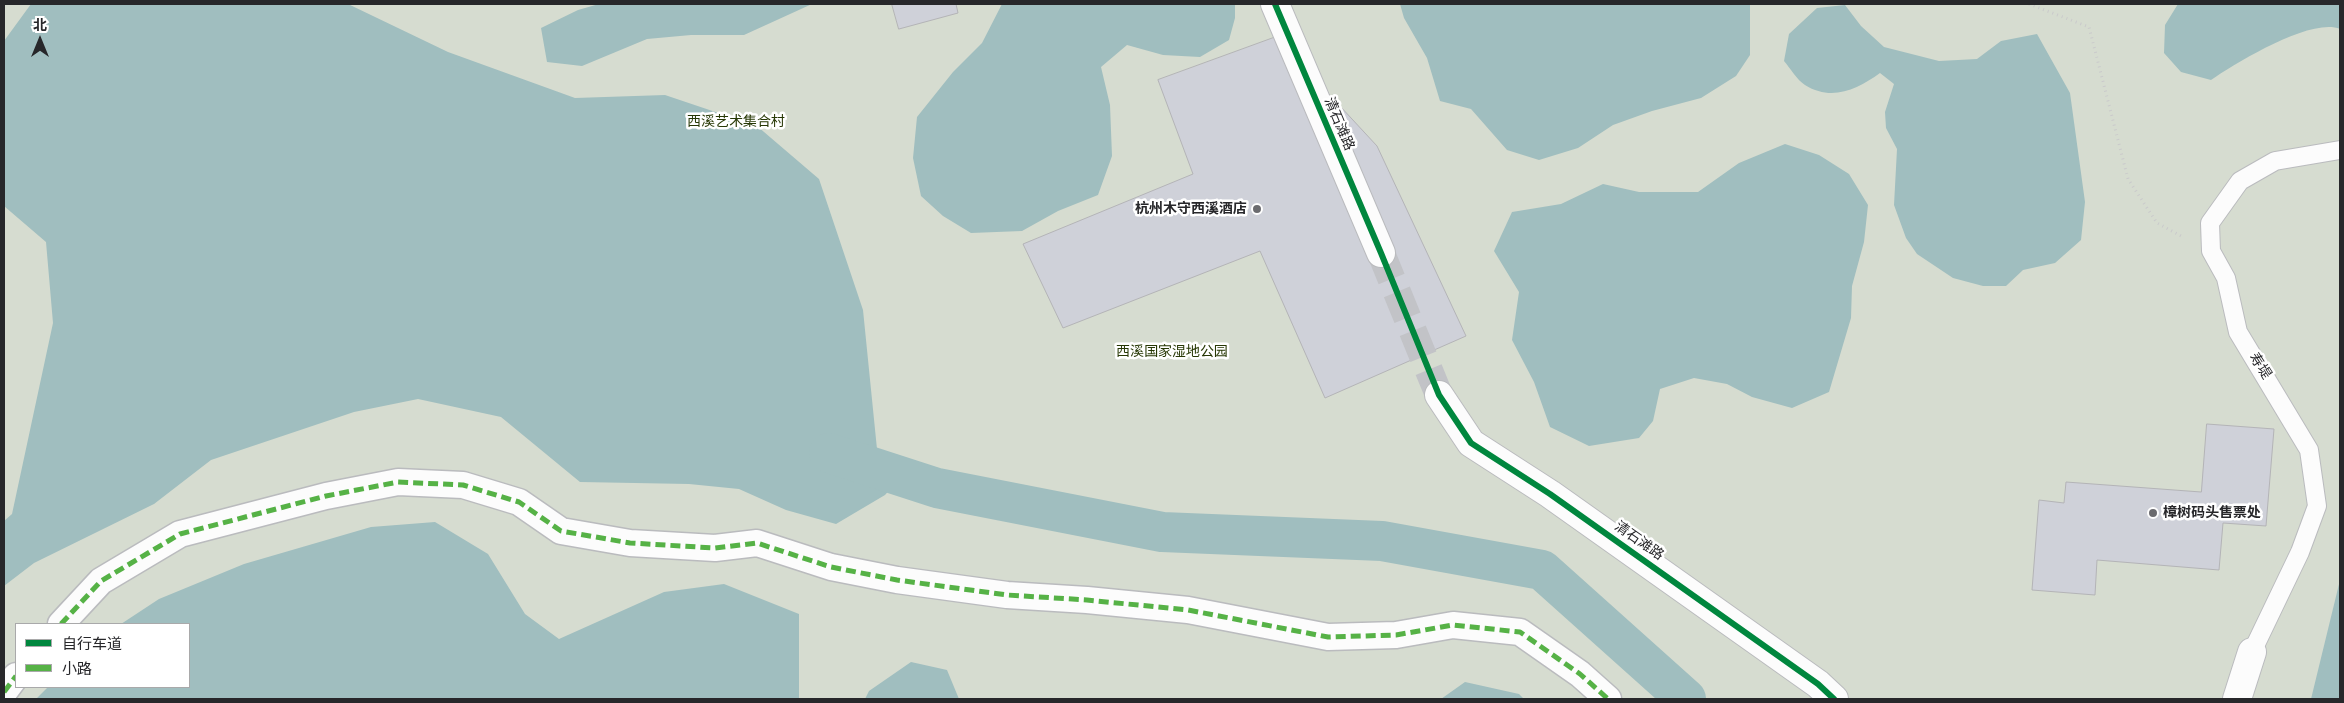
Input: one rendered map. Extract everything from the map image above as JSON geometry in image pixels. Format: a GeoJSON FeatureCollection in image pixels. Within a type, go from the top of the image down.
{"type":"FeatureCollection","features":[{"type":"Feature","properties":{"kind":"street","name":"清石滩路"},"geometry":{"type":"LineString","coordinates":[[1275,4],[1381,252]]}},
{"type":"Feature","properties":{"kind":"street","name":"清石滩路"},"geometry":{"type":"LineString","coordinates":[[1439,395],[1471,443],[1550,494],[1818,684],[1834,699]]}},
{"type":"Feature","properties":{"kind":"street"},"geometry":{"type":"LineString","coordinates":[[62,623],[101,581],[180,534],[326,496],[398,482],[416,482],[463,485],[519,502],[561,531],[630,543],[715,548],[757,543],[831,567],[898,580],[998,594],[1188,610],[1328,637],[1396,635],[1453,625],[1520,632],[1580,674],[1608,699]]}},
{"type":"Feature","properties":{"kind":"street"},"geometry":{"type":"LineString","coordinates":[[2237,699],[2252,652]]}},
{"type":"Feature","properties":{"kind":"street"},"geometry":{"type":"LineString","coordinates":[[4,692],[15,677]]}},
{"type":"Feature","properties":{"kind":"lane","name":"寿堤"},"geometry":{"type":"LineString","coordinates":[[2252,652],[2300,552],[2317,506],[2309,450],[2271,383],[2238,332],[2226,278],[2211,251],[2210,223],[2240,181],[2275,161],[2340,150]]}},
{"type":"Feature","properties":{"kind":"path"},"geometry":{"type":"LineString","coordinates":[[2029,4],[2089,27],[2128,179],[2156,223],[2211,251]]}},
{"type":"Feature","properties":{"kind":"green space","name":"西溪国家湿地公园"},"geometry":{"type":"Polygon","coordinates":[[[4,4],[2340,4],[2340,699],[4,699],[4,4]]]}},
{"type":"Feature","properties":{"kind":"water"},"geometry":{"type":"Polygon","coordinates":[[[31,4],[348,4],[448,52],[575,98],[665,95],[757,126],[819,179],[863,310],[879,469],[902,476],[885,495],[836,524],[786,510],[739,489],[689,484],[580,482],[501,417],[418,399],[354,412],[211,460],[154,504],[34,563],[4,586],[4,521],[12,514],[53,323],[46,242],[4,206],[4,41],[31,4]]]}},
{"type":"Feature","properties":{"kind":"water"},"geometry":{"type":"Polygon","coordinates":[[[599,4],[812,4],[744,35],[691,35],[647,39],[582,66],[547,62],[541,28],[578,10],[599,4]]]}},
{"type":"Feature","properties":{"kind":"water"},"geometry":{"type":"Polygon","coordinates":[[[1002,4],[1235,4],[1235,18],[1229,40],[1200,57],[1163,55],[1127,45],[1101,67],[1110,105],[1112,156],[1098,195],[1058,211],[1022,231],[971,233],[943,216],[921,196],[913,158],[917,117],[953,72],[982,43],[1002,4]]]}},
{"type":"Feature","properties":{"kind":"water"},"geometry":{"type":"Polygon","coordinates":[[[1400,4],[1750,4],[1750,55],[1736,76],[1701,98],[1652,111],[1613,125],[1578,148],[1539,160],[1507,150],[1471,109],[1440,101],[1427,58],[1404,18],[1400,4]]]}},
{"type":"Feature","properties":{"kind":"water"},"geometry":{"type":"Polygon","coordinates":[[[2178,4],[2340,4],[2340,29],[2327,27],[2293,35],[2255,53],[2211,80],[2181,72],[2164,53],[2165,25],[2178,4]]]}},
{"type":"Feature","properties":{"kind":"water"},"geometry":{"type":"Polygon","coordinates":[[[1845,5],[1861,26],[1884,47],[1939,61],[1977,59],[2001,41],[2037,34],[2070,93],[2085,202],[2081,240],[2055,263],[2023,270],[2006,286],[1983,286],[1953,278],[1917,254],[1906,238],[1894,205],[1897,149],[1886,128],[1885,112],[1894,84],[1880,73],[1854,88],[1835,93],[1825,93],[1802,83],[1784,61],[1789,34],[1817,8],[1845,5]]]}},
{"type":"Feature","properties":{"kind":"water"},"geometry":{"type":"Polygon","coordinates":[[[1785,144],[1819,155],[1849,174],[1868,205],[1864,242],[1852,286],[1851,318],[1829,392],[1792,408],[1752,397],[1727,384],[1694,378],[1660,389],[1653,421],[1639,438],[1589,446],[1550,427],[1534,382],[1512,340],[1519,292],[1494,251],[1512,212],[1561,204],[1603,184],[1639,192],[1698,192],[1739,163],[1785,144]]]}},
{"type":"Feature","properties":{"kind":"water"},"geometry":{"type":"Polygon","coordinates":[[[435,522],[488,554],[525,614],[559,639],[664,592],[724,584],[799,614],[799,699],[36,699],[47,688],[190,688],[190,623],[123,623],[159,599],[244,564],[371,527],[435,522]]]}},
{"type":"Feature","properties":{"kind":"water"},"geometry":{"type":"Polygon","coordinates":[[[2340,580],[2340,699],[2311,699],[2340,580]]]}},
{"type":"Feature","properties":{"kind":"water"},"geometry":{"type":"Polygon","coordinates":[[[911,662],[947,670],[959,699],[865,699],[869,691],[911,662]]]}},
{"type":"Feature","properties":{"kind":"water"},"geometry":{"type":"Polygon","coordinates":[[[1465,682],[1519,694],[1524,699],[1441,699],[1465,682]]]}},
{"type":"Feature","properties":{"kind":"building"},"geometry":{"type":"Polygon","coordinates":[[[892,4],[956,4],[958,13],[899,29],[892,4]]]}},
{"type":"Feature","properties":{"kind":"building","name":"杭州木守西溪酒店"},"geometry":{"type":"Polygon","coordinates":[[[1276,37],[1377,146],[1466,336],[1325,398],[1260,251],[1063,328],[1023,244],[1193,174],[1158,80],[1276,37]]]}},
{"type":"Feature","properties":{"kind":"building","name":"樟树码头售票处"},"geometry":{"type":"Polygon","coordinates":[[[2207,424],[2274,429],[2266,526],[2223,523],[2219,570],[2097,560],[2095,595],[2032,590],[2039,500],[2064,503],[2066,482],[2201,492],[2207,424]]]}},
{"type":"Feature","properties":{"kind":"waterway"},"geometry":{"type":"LineString","coordinates":[[829,453],[937,488],[1162,532],[1382,541],[1542,570],[1686,699]]}},
{"type":"Feature","properties":{"kind":"tunnel"},"geometry":{"type":"LineString","coordinates":[[1381,253],[1439,395]]}},
{"type":"Feature","properties":{"kind":"marked path"},"geometry":{"type":"LineString","coordinates":[[62,623],[101,581],[180,534],[326,496],[398,482],[463,485],[519,502],[561,531],[630,543],[715,548],[757,543],[831,567],[897,580],[1007,595],[1087,600],[1188,610],[1328,637],[1396,635],[1453,625],[1520,632],[1580,674],[1608,699]]}},
{"type":"Feature","properties":{"kind":"marked path"},"geometry":{"type":"LineString","coordinates":[[4,692],[15,677]]}},
{"type":"Feature","properties":{"kind":"cycle path"},"geometry":{"type":"LineString","coordinates":[[1275,4],[1439,395],[1471,443],[1550,494],[1818,684],[1834,699]]}},
{"type":"Feature","properties":{"kind":"place","name":"杭州木守西溪酒店"},"geometry":{"type":"Point","coordinates":[1257,209]}},
{"type":"Feature","properties":{"kind":"place","name":"樟树码头售票处"},"geometry":{"type":"Point","coordinates":[2153,513]}},
{"type":"Feature","properties":{"kind":"park label","name":"西溪艺术集合村"},"geometry":{"type":"Point","coordinates":[736,122]}}]}
